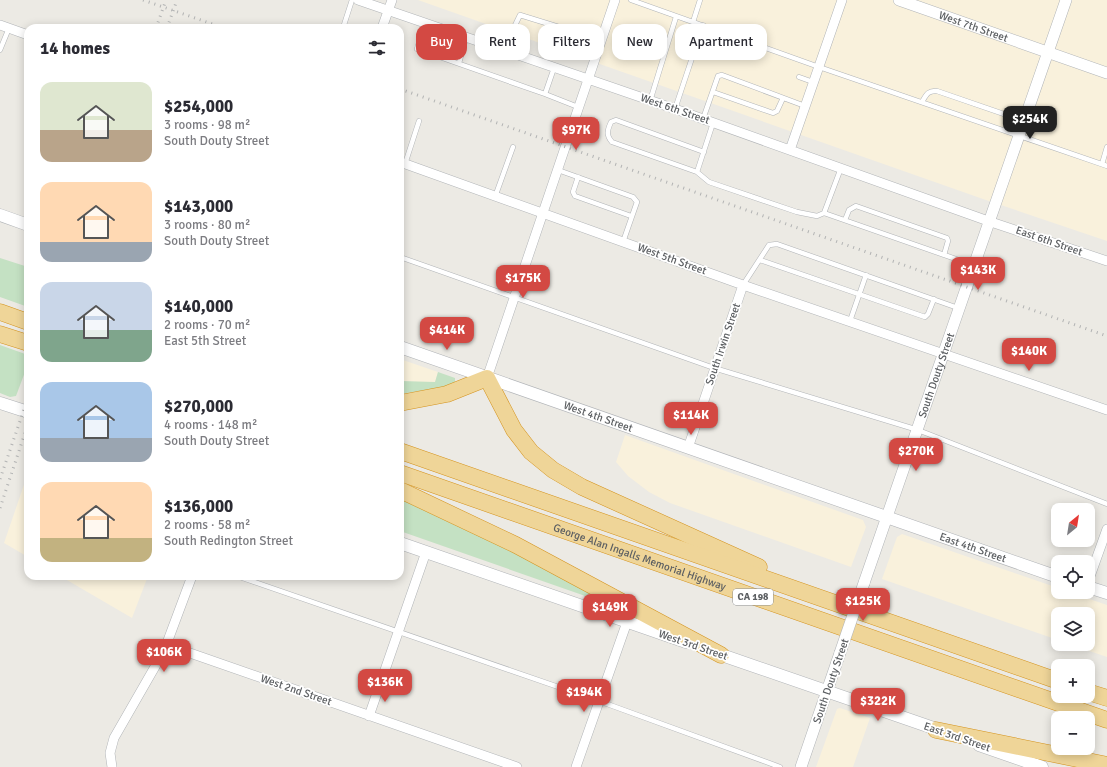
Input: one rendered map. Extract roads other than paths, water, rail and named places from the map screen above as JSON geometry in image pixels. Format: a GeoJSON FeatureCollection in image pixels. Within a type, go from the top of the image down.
{"type":"FeatureCollection","features":[{"type":"Feature","properties":{"kind":"highway"},"geometry":{"type":"LineString","coordinates":[[4,335],[24,342]]}},
{"type":"Feature","properties":{"kind":"highway"},"geometry":{"type":"LineString","coordinates":[[404,402],[446,394],[486,378],[506,417],[520,438],[537,458],[558,474],[582,487],[767,570],[818,597]]}},
{"type":"Feature","properties":{"kind":"highway","name":"George Alan Ingalls Memorial Highway"},"geometry":{"type":"LineString","coordinates":[[404,452],[1051,679]]}},
{"type":"Feature","properties":{"kind":"highway","name":"George Alan Ingalls Memorial Highway"},"geometry":{"type":"LineString","coordinates":[[404,474],[1107,720]]}},
{"type":"Feature","properties":{"kind":"highway"},"geometry":{"type":"LineString","coordinates":[[404,492],[516,545],[721,654]]}},
{"type":"Feature","properties":{"kind":"highway"},"geometry":{"type":"LineString","coordinates":[[1095,694],[1107,698]]}},
{"type":"Feature","properties":{"kind":"highway"},"geometry":{"type":"LineString","coordinates":[[936,730],[1107,765]]}},
{"type":"Feature","properties":{"kind":"main road"},"geometry":{"type":"LineString","coordinates":[[0,215],[24,224]]}},
{"type":"Feature","properties":{"kind":"main road","name":"West 4th Street"},"geometry":{"type":"LineString","coordinates":[[404,349],[888,517]]}},
{"type":"Feature","properties":{"kind":"main road"},"geometry":{"type":"LineString","coordinates":[[0,403],[24,411]]}},
{"type":"Feature","properties":{"kind":"main road","name":"East 4th Street"},"geometry":{"type":"LineString","coordinates":[[888,517],[1051,575]]}},
{"type":"Feature","properties":{"kind":"main road","name":"West 3rd Street"},"geometry":{"type":"LineString","coordinates":[[404,544],[827,691]]}},
{"type":"Feature","properties":{"kind":"main road"},"geometry":{"type":"LineString","coordinates":[[1095,589],[1107,593]]}},
{"type":"Feature","properties":{"kind":"main road","name":"East 3rd Street"},"geometry":{"type":"LineString","coordinates":[[827,691],[1027,764],[1042,767]]}},
{"type":"Feature","properties":{"kind":"street","name":"West 6th Street"},"geometry":{"type":"LineString","coordinates":[[358,0],[424,23]]}},
{"type":"Feature","properties":{"kind":"street"},"geometry":{"type":"LineString","coordinates":[[383,24],[392,0]]}},
{"type":"Feature","properties":{"kind":"street"},"geometry":{"type":"LineString","coordinates":[[604,31],[615,0]]}},
{"type":"Feature","properties":{"kind":"street"},"geometry":{"type":"LineString","coordinates":[[790,150],[842,0]]}},
{"type":"Feature","properties":{"kind":"street","name":"West 7th Street"},"geometry":{"type":"LineString","coordinates":[[899,0],[1107,72]]}},
{"type":"Feature","properties":{"kind":"street","name":"South Douty Street"},"geometry":{"type":"LineString","coordinates":[[801,767],[991,222],[1024,120],[1066,0]]}},
{"type":"Feature","properties":{"kind":"street"},"geometry":{"type":"LineString","coordinates":[[0,25],[24,34]]}},
{"type":"Feature","properties":{"kind":"street","name":"West 6th Street"},"geometry":{"type":"LineString","coordinates":[[530,60],[703,119],[991,222]]}},
{"type":"Feature","properties":{"kind":"street"},"geometry":{"type":"LineString","coordinates":[[486,378],[512,298],[543,214],[594,60]]}},
{"type":"Feature","properties":{"kind":"street","name":"West 5th Street"},"geometry":{"type":"LineString","coordinates":[[404,164],[743,285],[1107,410]]}},
{"type":"Feature","properties":{"kind":"street","name":"East 6th Street"},"geometry":{"type":"LineString","coordinates":[[991,222],[1107,261]]}},
{"type":"Feature","properties":{"kind":"street","name":"South Irwin Street"},"geometry":{"type":"LineString","coordinates":[[688,448],[743,285]]}},
{"type":"Feature","properties":{"kind":"street"},"geometry":{"type":"LineString","coordinates":[[1095,562],[1107,529]]}},
{"type":"Feature","properties":{"kind":"street"},"geometry":{"type":"LineString","coordinates":[[369,716],[426,552]]}},
{"type":"Feature","properties":{"kind":"street"},"geometry":{"type":"LineString","coordinates":[[112,767],[110,753],[114,738],[167,645],[191,580]]}},
{"type":"Feature","properties":{"kind":"street"},"geometry":{"type":"LineString","coordinates":[[576,767],[627,622]]}},
{"type":"Feature","properties":{"kind":"street","name":"West 2nd Street"},"geometry":{"type":"LineString","coordinates":[[167,645],[517,767]]}},
{"type":"Feature","properties":{"kind":"lane"},"geometry":{"type":"LineString","coordinates":[[344,24],[352,0]]}},
{"type":"Feature","properties":{"kind":"lane"},"geometry":{"type":"LineString","coordinates":[[631,0],[676,17],[700,24]]}},
{"type":"Feature","properties":{"kind":"lane"},"geometry":{"type":"LineString","coordinates":[[693,22],[700,0]]}},
{"type":"Feature","properties":{"kind":"lane"},"geometry":{"type":"LineString","coordinates":[[516,24],[520,15],[549,24]]}},
{"type":"Feature","properties":{"kind":"lane"},"geometry":{"type":"LineString","coordinates":[[650,101],[676,17]]}},
{"type":"Feature","properties":{"kind":"lane"},"geometry":{"type":"LineString","coordinates":[[424,23],[417,48],[578,107]]}},
{"type":"Feature","properties":{"kind":"lane"},"geometry":{"type":"LineString","coordinates":[[0,50],[9,28]]}},
{"type":"Feature","properties":{"kind":"lane"},"geometry":{"type":"LineString","coordinates":[[767,48],[1107,166]]}},
{"type":"Feature","properties":{"kind":"lane"},"geometry":{"type":"LineString","coordinates":[[674,109],[691,60]]}},
{"type":"Feature","properties":{"kind":"lane"},"geometry":{"type":"LineString","coordinates":[[545,94],[554,68]]}},
{"type":"Feature","properties":{"kind":"lane"},"geometry":{"type":"LineString","coordinates":[[703,119],[718,76],[722,75],[805,106]]}},
{"type":"Feature","properties":{"kind":"lane"},"geometry":{"type":"LineString","coordinates":[[798,77],[813,82]]}},
{"type":"Feature","properties":{"kind":"lane"},"geometry":{"type":"LineString","coordinates":[[922,102],[927,94],[932,90],[1024,120]]}},
{"type":"Feature","properties":{"kind":"lane"},"geometry":{"type":"LineString","coordinates":[[712,92],[773,113],[777,111],[782,98]]}},
{"type":"Feature","properties":{"kind":"lane"},"geometry":{"type":"LineString","coordinates":[[704,152],[616,120],[611,122],[608,130],[607,136],[612,142],[697,172],[709,182],[797,212],[817,216],[824,213],[975,265]]}},
{"type":"Feature","properties":{"kind":"lane"},"geometry":{"type":"LineString","coordinates":[[404,158],[419,121]]}},
{"type":"Feature","properties":{"kind":"lane"},"geometry":{"type":"LineString","coordinates":[[697,172],[713,123]]}},
{"type":"Feature","properties":{"kind":"lane"},"geometry":{"type":"LineString","coordinates":[[496,197],[513,147]]}},
{"type":"Feature","properties":{"kind":"lane"},"geometry":{"type":"LineString","coordinates":[[1102,164],[1107,147]]}},
{"type":"Feature","properties":{"kind":"lane"},"geometry":{"type":"LineString","coordinates":[[824,213],[841,168]]}},
{"type":"Feature","properties":{"kind":"lane"},"geometry":{"type":"LineString","coordinates":[[558,170],[633,197],[637,202],[623,242]]}},
{"type":"Feature","properties":{"kind":"lane"},"geometry":{"type":"LineString","coordinates":[[578,177],[572,192],[575,196],[631,216]]}},
{"type":"Feature","properties":{"kind":"lane"},"geometry":{"type":"LineString","coordinates":[[844,220],[849,210],[856,206],[947,238],[948,241],[944,255]]}},
{"type":"Feature","properties":{"kind":"lane"},"geometry":{"type":"LineString","coordinates":[[743,285],[769,244],[777,244],[960,308]]}},
{"type":"Feature","properties":{"kind":"lane"},"geometry":{"type":"LineString","coordinates":[[404,258],[512,298],[714,368],[918,430],[1107,504]]}},
{"type":"Feature","properties":{"kind":"lane"},"geometry":{"type":"LineString","coordinates":[[760,260],[925,317],[928,314],[934,299]]}},
{"type":"Feature","properties":{"kind":"lane"},"geometry":{"type":"LineString","coordinates":[[850,321],[866,275]]}},
{"type":"Feature","properties":{"kind":"lane"},"geometry":{"type":"LineString","coordinates":[[248,580],[599,702],[780,767]]}},
{"type":"Feature","properties":{"kind":"railway"},"geometry":{"type":"LineString","coordinates":[[143,0],[212,24]]}},
{"type":"Feature","properties":{"kind":"railway"},"geometry":{"type":"LineString","coordinates":[[157,24],[166,0]]}},
{"type":"Feature","properties":{"kind":"railway"},"geometry":{"type":"LineString","coordinates":[[168,24],[177,0]]}},
{"type":"Feature","properties":{"kind":"railway"},"geometry":{"type":"LineString","coordinates":[[404,90],[1107,336]]}},
{"type":"Feature","properties":{"kind":"railway"},"geometry":{"type":"LineString","coordinates":[[0,479],[24,410]]}},
{"type":"Feature","properties":{"kind":"railway"},"geometry":{"type":"LineString","coordinates":[[0,508],[24,436]]}}]}
